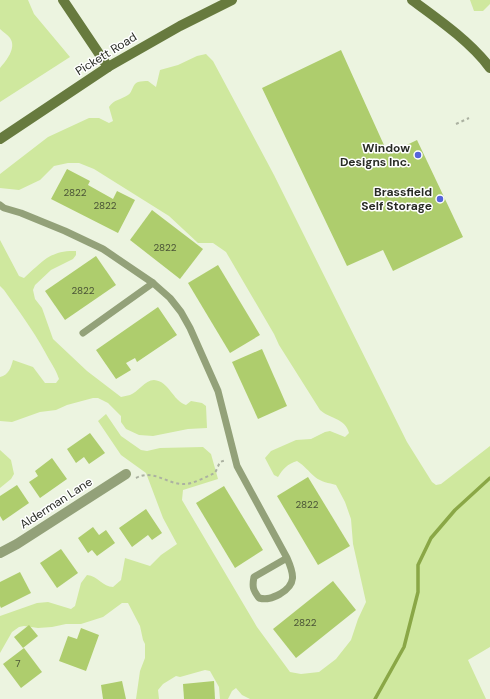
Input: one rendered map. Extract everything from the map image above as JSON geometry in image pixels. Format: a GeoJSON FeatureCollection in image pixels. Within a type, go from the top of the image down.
{"type":"FeatureCollection","features":[{"type":"Feature","properties":{"kind":"street"},"geometry":{"type":"LineString","coordinates":[[63,0],[108,67]]}},
{"type":"Feature","properties":{"kind":"street","name":"Pickett Road"},"geometry":{"type":"LineString","coordinates":[[0,139],[108,67],[180,26],[232,0]]}},
{"type":"Feature","properties":{"kind":"street"},"geometry":{"type":"LineString","coordinates":[[412,0],[457,35],[479,55],[490,68]]}},
{"type":"Feature","properties":{"kind":"street","name":"Alderman Lane"},"geometry":{"type":"LineString","coordinates":[[0,553],[18,544],[130,477]]}},
{"type":"Feature","properties":{"kind":"lane"},"geometry":{"type":"LineString","coordinates":[[0,205],[4,208],[21,213],[65,231],[103,249],[153,284],[170,298],[181,312],[190,328],[218,391],[237,466],[287,558],[292,569],[292,583],[287,590],[267,600],[259,598],[253,591],[252,584],[254,578],[287,558]]}},
{"type":"Feature","properties":{"kind":"lane"},"geometry":{"type":"LineString","coordinates":[[83,333],[153,284]]}},
{"type":"Feature","properties":{"kind":"path"},"geometry":{"type":"LineString","coordinates":[[456,124],[468,118]]}},
{"type":"Feature","properties":{"kind":"path"},"geometry":{"type":"LineString","coordinates":[[130,477],[150,474],[181,484],[189,484],[214,473],[220,462],[235,457]]}},
{"type":"Feature","properties":{"kind":"green space"},"geometry":{"type":"Polygon","coordinates":[[[0,0],[28,0],[34,14],[70,57],[0,102],[0,68],[10,54],[12,42],[10,38],[0,29],[0,0]]]}},
{"type":"Feature","properties":{"kind":"green space"},"geometry":{"type":"Polygon","coordinates":[[[470,0],[490,0],[490,4],[483,11],[474,11],[470,0]]]}},
{"type":"Feature","properties":{"kind":"green space"},"geometry":{"type":"Polygon","coordinates":[[[206,54],[213,61],[274,175],[407,442],[432,482],[436,485],[441,484],[490,446],[490,647],[468,660],[486,699],[250,699],[242,695],[236,688],[232,691],[228,699],[220,699],[219,687],[210,671],[205,670],[180,677],[176,676],[163,684],[158,690],[159,699],[136,699],[140,671],[145,658],[145,644],[140,626],[128,603],[122,603],[103,617],[81,624],[66,624],[38,628],[24,626],[19,627],[12,632],[0,653],[0,616],[37,603],[48,602],[71,609],[75,606],[81,583],[87,575],[94,577],[109,587],[113,587],[121,580],[125,558],[150,566],[161,555],[177,544],[163,518],[146,473],[121,455],[98,421],[106,414],[121,436],[141,450],[147,451],[160,448],[203,447],[211,454],[218,479],[183,490],[182,500],[257,627],[290,672],[301,674],[319,672],[336,659],[351,640],[366,602],[353,544],[351,519],[345,502],[336,485],[317,479],[297,461],[286,467],[278,477],[274,475],[265,458],[271,451],[296,440],[311,439],[325,432],[330,431],[345,437],[349,433],[347,428],[341,422],[320,410],[279,345],[226,252],[213,243],[198,243],[169,216],[94,169],[79,163],[68,163],[54,166],[40,180],[19,190],[0,188],[0,174],[48,137],[89,118],[99,118],[109,123],[113,121],[109,107],[113,102],[130,94],[136,83],[140,81],[148,81],[156,87],[160,70],[206,54]]]}},
{"type":"Feature","properties":{"kind":"green space"},"geometry":{"type":"Polygon","coordinates":[[[0,240],[19,276],[24,278],[47,258],[67,251],[76,251],[76,255],[73,259],[51,270],[35,285],[33,290],[35,299],[42,308],[53,339],[87,371],[121,397],[133,393],[148,382],[154,380],[164,384],[178,400],[186,405],[191,401],[202,403],[206,406],[207,428],[188,429],[153,436],[139,435],[126,429],[121,422],[121,416],[108,403],[98,398],[67,405],[56,410],[40,412],[12,422],[0,421],[0,377],[8,373],[13,360],[33,367],[45,383],[56,383],[59,379],[36,336],[0,286],[0,240]]]}},
{"type":"Feature","properties":{"kind":"green space"},"geometry":{"type":"Polygon","coordinates":[[[0,450],[11,460],[14,474],[11,479],[0,488],[0,450]]]}},
{"type":"Feature","properties":{"kind":"building"},"geometry":{"type":"Polygon","coordinates":[[[341,50],[388,154],[417,140],[463,237],[393,271],[383,250],[347,266],[262,88],[341,50]]]}},
{"type":"Feature","properties":{"kind":"building"},"geometry":{"type":"Polygon","coordinates":[[[67,169],[90,181],[88,185],[113,199],[117,191],[135,200],[118,233],[51,199],[67,169]]]}},
{"type":"Feature","properties":{"kind":"building"},"geometry":{"type":"Polygon","coordinates":[[[152,210],[203,249],[180,279],[130,240],[152,210]]]}},
{"type":"Feature","properties":{"kind":"building"},"geometry":{"type":"Polygon","coordinates":[[[96,256],[116,285],[65,320],[45,291],[96,256]]]}},
{"type":"Feature","properties":{"kind":"building"},"geometry":{"type":"Polygon","coordinates":[[[218,265],[260,335],[230,353],[188,283],[218,265]]]}},
{"type":"Feature","properties":{"kind":"building"},"geometry":{"type":"Polygon","coordinates":[[[158,307],[177,335],[137,362],[135,358],[126,363],[131,370],[116,379],[96,350],[158,307]]]}},
{"type":"Feature","properties":{"kind":"building"},"geometry":{"type":"Polygon","coordinates":[[[262,349],[287,406],[258,419],[232,362],[262,349]]]}},
{"type":"Feature","properties":{"kind":"building"},"geometry":{"type":"Polygon","coordinates":[[[90,433],[105,453],[89,464],[84,457],[76,463],[67,449],[90,433]]]}},
{"type":"Feature","properties":{"kind":"building"},"geometry":{"type":"Polygon","coordinates":[[[52,458],[67,479],[40,498],[29,482],[38,476],[35,471],[52,458]]]}},
{"type":"Feature","properties":{"kind":"building"},"geometry":{"type":"Polygon","coordinates":[[[308,477],[350,546],[318,565],[277,496],[308,477]]]}},
{"type":"Feature","properties":{"kind":"building"},"geometry":{"type":"Polygon","coordinates":[[[17,485],[29,503],[3,521],[0,516],[0,496],[17,485]]]}},
{"type":"Feature","properties":{"kind":"building"},"geometry":{"type":"Polygon","coordinates":[[[224,486],[263,550],[235,568],[196,503],[224,486]]]}},
{"type":"Feature","properties":{"kind":"building"},"geometry":{"type":"Polygon","coordinates":[[[146,509],[162,533],[152,540],[148,535],[132,547],[119,528],[146,509]]]}},
{"type":"Feature","properties":{"kind":"building"},"geometry":{"type":"Polygon","coordinates":[[[93,527],[99,535],[106,530],[115,543],[97,556],[92,550],[88,553],[78,538],[93,527]]]}},
{"type":"Feature","properties":{"kind":"building"},"geometry":{"type":"Polygon","coordinates":[[[61,549],[78,573],[57,588],[40,563],[61,549]]]}},
{"type":"Feature","properties":{"kind":"building"},"geometry":{"type":"Polygon","coordinates":[[[20,572],[31,593],[1,608],[0,582],[20,572]]]}},
{"type":"Feature","properties":{"kind":"building"},"geometry":{"type":"Polygon","coordinates":[[[333,581],[356,610],[296,658],[273,629],[333,581]]]}},
{"type":"Feature","properties":{"kind":"building"},"geometry":{"type":"Polygon","coordinates":[[[29,625],[38,636],[23,648],[14,637],[29,625]]]}},
{"type":"Feature","properties":{"kind":"building"},"geometry":{"type":"Polygon","coordinates":[[[81,628],[99,635],[86,671],[59,661],[68,636],[77,639],[81,628]]]}},
{"type":"Feature","properties":{"kind":"building"},"geometry":{"type":"Polygon","coordinates":[[[24,648],[42,672],[21,688],[3,664],[24,648]]]}},
{"type":"Feature","properties":{"kind":"building"},"geometry":{"type":"Polygon","coordinates":[[[122,681],[126,699],[103,699],[101,685],[122,681]]]}},
{"type":"Feature","properties":{"kind":"building"},"geometry":{"type":"Polygon","coordinates":[[[214,681],[215,699],[184,699],[183,684],[214,681]]]}},
{"type":"Feature","properties":{"kind":"waterway"},"geometry":{"type":"LineString","coordinates":[[375,699],[404,647],[418,592],[418,565],[431,538],[455,510],[490,478]]}},
{"type":"Feature","properties":{"kind":"place","name":"Window Designs Inc."},"geometry":{"type":"Point","coordinates":[418,155]}},
{"type":"Feature","properties":{"kind":"place","name":"Brassfield Self Storage"},"geometry":{"type":"Point","coordinates":[440,199]}}]}
